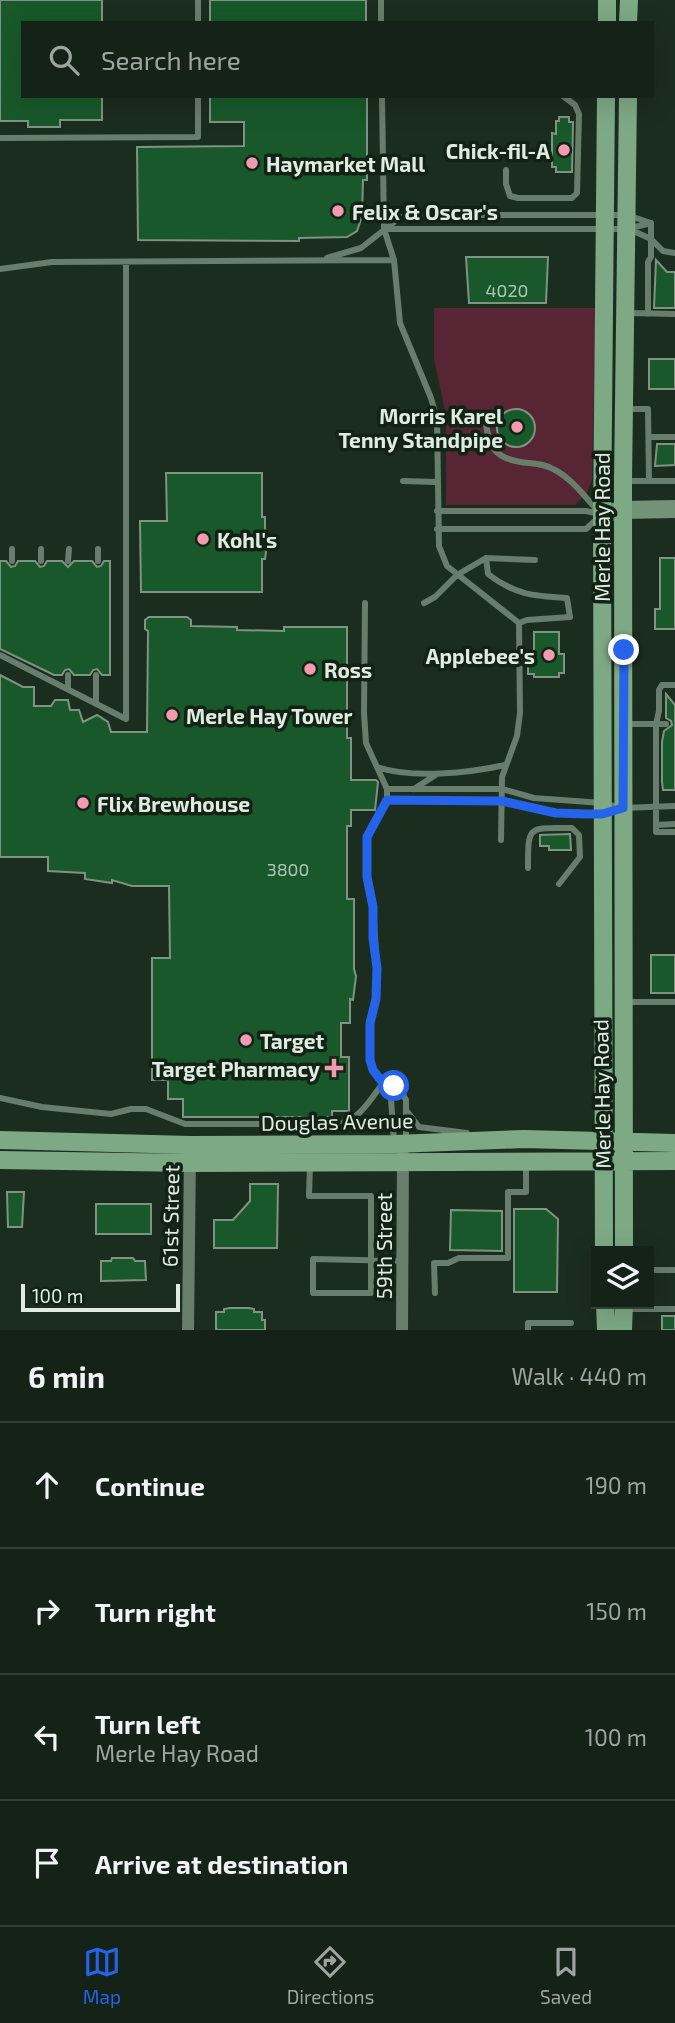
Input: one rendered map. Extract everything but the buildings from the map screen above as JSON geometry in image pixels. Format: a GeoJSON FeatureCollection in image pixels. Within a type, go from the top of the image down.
{"type":"FeatureCollection","features":[{"type":"Feature","properties":{"kind":"main road"},"geometry":{"type":"LineString","coordinates":[[607,0],[607,21]]}},
{"type":"Feature","properties":{"kind":"main road"},"geometry":{"type":"LineString","coordinates":[[628,21],[629,0]]}},
{"type":"Feature","properties":{"kind":"main road","name":"Merle Hay Road"},"geometry":{"type":"LineString","coordinates":[[604,1246],[602,514],[607,98]]}},
{"type":"Feature","properties":{"kind":"main road","name":"Merle Hay Road"},"geometry":{"type":"LineString","coordinates":[[624,1246],[623,481],[628,98]]}},
{"type":"Feature","properties":{"kind":"main road","name":"Douglas Avenue"},"geometry":{"type":"LineString","coordinates":[[0,1140],[400,1144],[524,1139],[675,1143]]}},
{"type":"Feature","properties":{"kind":"main road","name":"Douglas Avenue"},"geometry":{"type":"LineString","coordinates":[[0,1160],[190,1163],[675,1161]]}},
{"type":"Feature","properties":{"kind":"main road"},"geometry":{"type":"LineString","coordinates":[[605,1309],[606,1330]]}},
{"type":"Feature","properties":{"kind":"main road"},"geometry":{"type":"LineString","coordinates":[[623,1330],[624,1309]]}},
{"type":"Feature","properties":{"kind":"street"},"geometry":{"type":"LineString","coordinates":[[602,514],[624,510],[675,509]]}},
{"type":"Feature","properties":{"kind":"street","name":"61st Street"},"geometry":{"type":"LineString","coordinates":[[188,1330],[190,1144]]}},
{"type":"Feature","properties":{"kind":"street","name":"59th Street"},"geometry":{"type":"LineString","coordinates":[[400,1144],[402,1330]]}},
{"type":"Feature","properties":{"kind":"lane"},"geometry":{"type":"LineString","coordinates":[[198,0],[198,21]]}},
{"type":"Feature","properties":{"kind":"lane"},"geometry":{"type":"LineString","coordinates":[[381,0],[382,21]]}},
{"type":"Feature","properties":{"kind":"lane"},"geometry":{"type":"LineString","coordinates":[[0,138],[198,137],[198,98]]}},
{"type":"Feature","properties":{"kind":"lane"},"geometry":{"type":"LineString","coordinates":[[382,98],[384,229],[394,260],[401,323],[431,398],[436,419],[437,530],[442,557],[457,575],[519,623]]}},
{"type":"Feature","properties":{"kind":"lane"},"geometry":{"type":"LineString","coordinates":[[506,170],[506,184],[510,196],[572,198],[577,193],[579,114],[575,105],[566,98]]}},
{"type":"Feature","properties":{"kind":"lane"},"geometry":{"type":"LineString","coordinates":[[316,261],[361,248],[407,215],[651,223]]}},
{"type":"Feature","properties":{"kind":"lane"},"geometry":{"type":"LineString","coordinates":[[627,222],[663,251],[675,253]]}},
{"type":"Feature","properties":{"kind":"lane"},"geometry":{"type":"LineString","coordinates":[[384,229],[651,223]]}},
{"type":"Feature","properties":{"kind":"lane"},"geometry":{"type":"LineString","coordinates":[[648,314],[651,223]]}},
{"type":"Feature","properties":{"kind":"lane"},"geometry":{"type":"LineString","coordinates":[[0,269],[52,262],[394,260]]}},
{"type":"Feature","properties":{"kind":"lane"},"geometry":{"type":"LineString","coordinates":[[0,655],[39,672],[126,719],[126,262]]}},
{"type":"Feature","properties":{"kind":"lane"},"geometry":{"type":"LineString","coordinates":[[625,313],[675,314]]}},
{"type":"Feature","properties":{"kind":"lane"},"geometry":{"type":"LineString","coordinates":[[624,409],[649,409],[649,481]]}},
{"type":"Feature","properties":{"kind":"lane"},"geometry":{"type":"LineString","coordinates":[[485,415],[491,447],[497,453],[516,461],[548,466],[558,471],[602,514]]}},
{"type":"Feature","properties":{"kind":"lane"},"geometry":{"type":"LineString","coordinates":[[649,437],[675,437]]}},
{"type":"Feature","properties":{"kind":"lane"},"geometry":{"type":"LineString","coordinates":[[403,481],[437,482]]}},
{"type":"Feature","properties":{"kind":"lane"},"geometry":{"type":"LineString","coordinates":[[623,481],[675,481]]}},
{"type":"Feature","properties":{"kind":"lane"},"geometry":{"type":"LineString","coordinates":[[437,512],[586,511],[602,514]]}},
{"type":"Feature","properties":{"kind":"lane"},"geometry":{"type":"LineString","coordinates":[[437,530],[586,529],[602,514]]}},
{"type":"Feature","properties":{"kind":"lane"},"geometry":{"type":"LineString","coordinates":[[12,549],[12,561]]}},
{"type":"Feature","properties":{"kind":"lane"},"geometry":{"type":"LineString","coordinates":[[41,549],[41,561]]}},
{"type":"Feature","properties":{"kind":"lane"},"geometry":{"type":"LineString","coordinates":[[68,561],[69,549]]}},
{"type":"Feature","properties":{"kind":"lane"},"geometry":{"type":"LineString","coordinates":[[98,549],[98,561]]}},
{"type":"Feature","properties":{"kind":"lane"},"geometry":{"type":"LineString","coordinates":[[486,558],[488,574],[504,587],[527,595],[567,598],[570,617],[519,623]]}},
{"type":"Feature","properties":{"kind":"lane"},"geometry":{"type":"LineString","coordinates":[[424,603],[444,590],[457,575],[486,558],[536,560]]}},
{"type":"Feature","properties":{"kind":"lane"},"geometry":{"type":"LineString","coordinates":[[365,603],[366,743],[387,789],[387,800],[367,837],[367,877],[373,907],[377,968],[376,999],[370,1023],[370,1060],[393,1105],[400,1144]]}},
{"type":"Feature","properties":{"kind":"lane"},"geometry":{"type":"LineString","coordinates":[[501,839],[505,765],[515,744],[520,713],[519,623]]}},
{"type":"Feature","properties":{"kind":"lane"},"geometry":{"type":"LineString","coordinates":[[68,675],[68,690]]}},
{"type":"Feature","properties":{"kind":"lane"},"geometry":{"type":"LineString","coordinates":[[96,675],[96,704]]}},
{"type":"Feature","properties":{"kind":"lane"},"geometry":{"type":"LineString","coordinates":[[656,828],[656,724],[663,711],[660,687],[675,685]]}},
{"type":"Feature","properties":{"kind":"lane"},"geometry":{"type":"LineString","coordinates":[[624,724],[666,724]]}},
{"type":"Feature","properties":{"kind":"lane"},"geometry":{"type":"LineString","coordinates":[[377,767],[395,772],[439,773],[482,771],[505,765]]}},
{"type":"Feature","properties":{"kind":"lane"},"geometry":{"type":"LineString","coordinates":[[414,789],[439,773]]}},
{"type":"Feature","properties":{"kind":"lane"},"geometry":{"type":"LineString","coordinates":[[387,789],[502,789],[602,808]]}},
{"type":"Feature","properties":{"kind":"lane"},"geometry":{"type":"LineString","coordinates":[[387,800],[502,801],[556,813],[602,808],[675,806]]}},
{"type":"Feature","properties":{"kind":"lane"},"geometry":{"type":"LineString","coordinates":[[656,828],[675,824]]}},
{"type":"Feature","properties":{"kind":"lane"},"geometry":{"type":"LineString","coordinates":[[528,868],[528,837],[533,830],[572,828],[579,835],[580,857],[559,884]]}},
{"type":"Feature","properties":{"kind":"lane"},"geometry":{"type":"LineString","coordinates":[[656,828],[675,832]]}},
{"type":"Feature","properties":{"kind":"lane"},"geometry":{"type":"LineString","coordinates":[[623,1002],[675,1002]]}},
{"type":"Feature","properties":{"kind":"lane"},"geometry":{"type":"LineString","coordinates":[[0,1098],[35,1106],[111,1114],[131,1109],[146,1109],[185,1124],[337,1124],[355,1118],[383,1083]]}},
{"type":"Feature","properties":{"kind":"lane"},"geometry":{"type":"LineString","coordinates":[[383,1083],[400,1089],[406,1100],[400,1144]]}},
{"type":"Feature","properties":{"kind":"lane"},"geometry":{"type":"LineString","coordinates":[[406,1110],[416,1125],[426,1129],[524,1139]]}},
{"type":"Feature","properties":{"kind":"lane"},"geometry":{"type":"LineString","coordinates":[[310,1162],[309,1196],[371,1196],[371,1259],[371,1293],[313,1293],[313,1259],[371,1259],[402,1261]]}},
{"type":"Feature","properties":{"kind":"lane"},"geometry":{"type":"LineString","coordinates":[[435,1293],[434,1263],[449,1263],[458,1258],[508,1258],[508,1192],[526,1192],[526,1162]]}},
{"type":"Feature","properties":{"kind":"lane"},"geometry":{"type":"LineString","coordinates":[[654,1270],[675,1270]]}},
{"type":"Feature","properties":{"kind":"lane"},"geometry":{"type":"LineString","coordinates":[[654,1309],[675,1309]]}},
{"type":"Feature","properties":{"kind":"lane"},"geometry":{"type":"LineString","coordinates":[[528,1330],[528,1323],[571,1323]]}},
{"type":"Feature","properties":{"kind":"shaded area"},"geometry":{"type":"Polygon","coordinates":[[[434,308],[596,308],[592,480],[587,493],[575,505],[446,505],[446,415],[434,359],[434,308]]]}},
{"type":"Feature","properties":{"kind":"place","name":"Chick-fil-A"},"geometry":{"type":"Point","coordinates":[564,150]}},
{"type":"Feature","properties":{"kind":"place","name":"Haymarket Mall"},"geometry":{"type":"Point","coordinates":[252,163]}},
{"type":"Feature","properties":{"kind":"place","name":"Felix & Oscar's"},"geometry":{"type":"Point","coordinates":[338,211]}},
{"type":"Feature","properties":{"kind":"place","name":"Morris Karel Tenny Standpipe"},"geometry":{"type":"Point","coordinates":[517,427]}},
{"type":"Feature","properties":{"kind":"place","name":"Kohl's"},"geometry":{"type":"Point","coordinates":[203,539]}},
{"type":"Feature","properties":{"kind":"place","name":"Applebee's"},"geometry":{"type":"Point","coordinates":[549,655]}},
{"type":"Feature","properties":{"kind":"place","name":"Ross"},"geometry":{"type":"Point","coordinates":[310,669]}},
{"type":"Feature","properties":{"kind":"place","name":"Merle Hay Tower"},"geometry":{"type":"Point","coordinates":[172,715]}},
{"type":"Feature","properties":{"kind":"place","name":"Flix Brewhouse"},"geometry":{"type":"Point","coordinates":[83,803]}},
{"type":"Feature","properties":{"kind":"place","name":"Target"},"geometry":{"type":"Point","coordinates":[246,1040]}},
{"type":"Feature","properties":{"kind":"place","name":"Target Pharmacy"},"geometry":{"type":"Point","coordinates":[334,1068]}},
{"type":"Feature","properties":{"kind":"route"},"geometry":{"type":"LineString","coordinates":[[394,1086],[383,1083],[373,1070],[370,1060],[370,1023],[376,999],[377,968],[373,907],[367,877],[367,837],[387,800],[502,801],[556,813],[602,814],[623,808],[624,650]]}}]}
